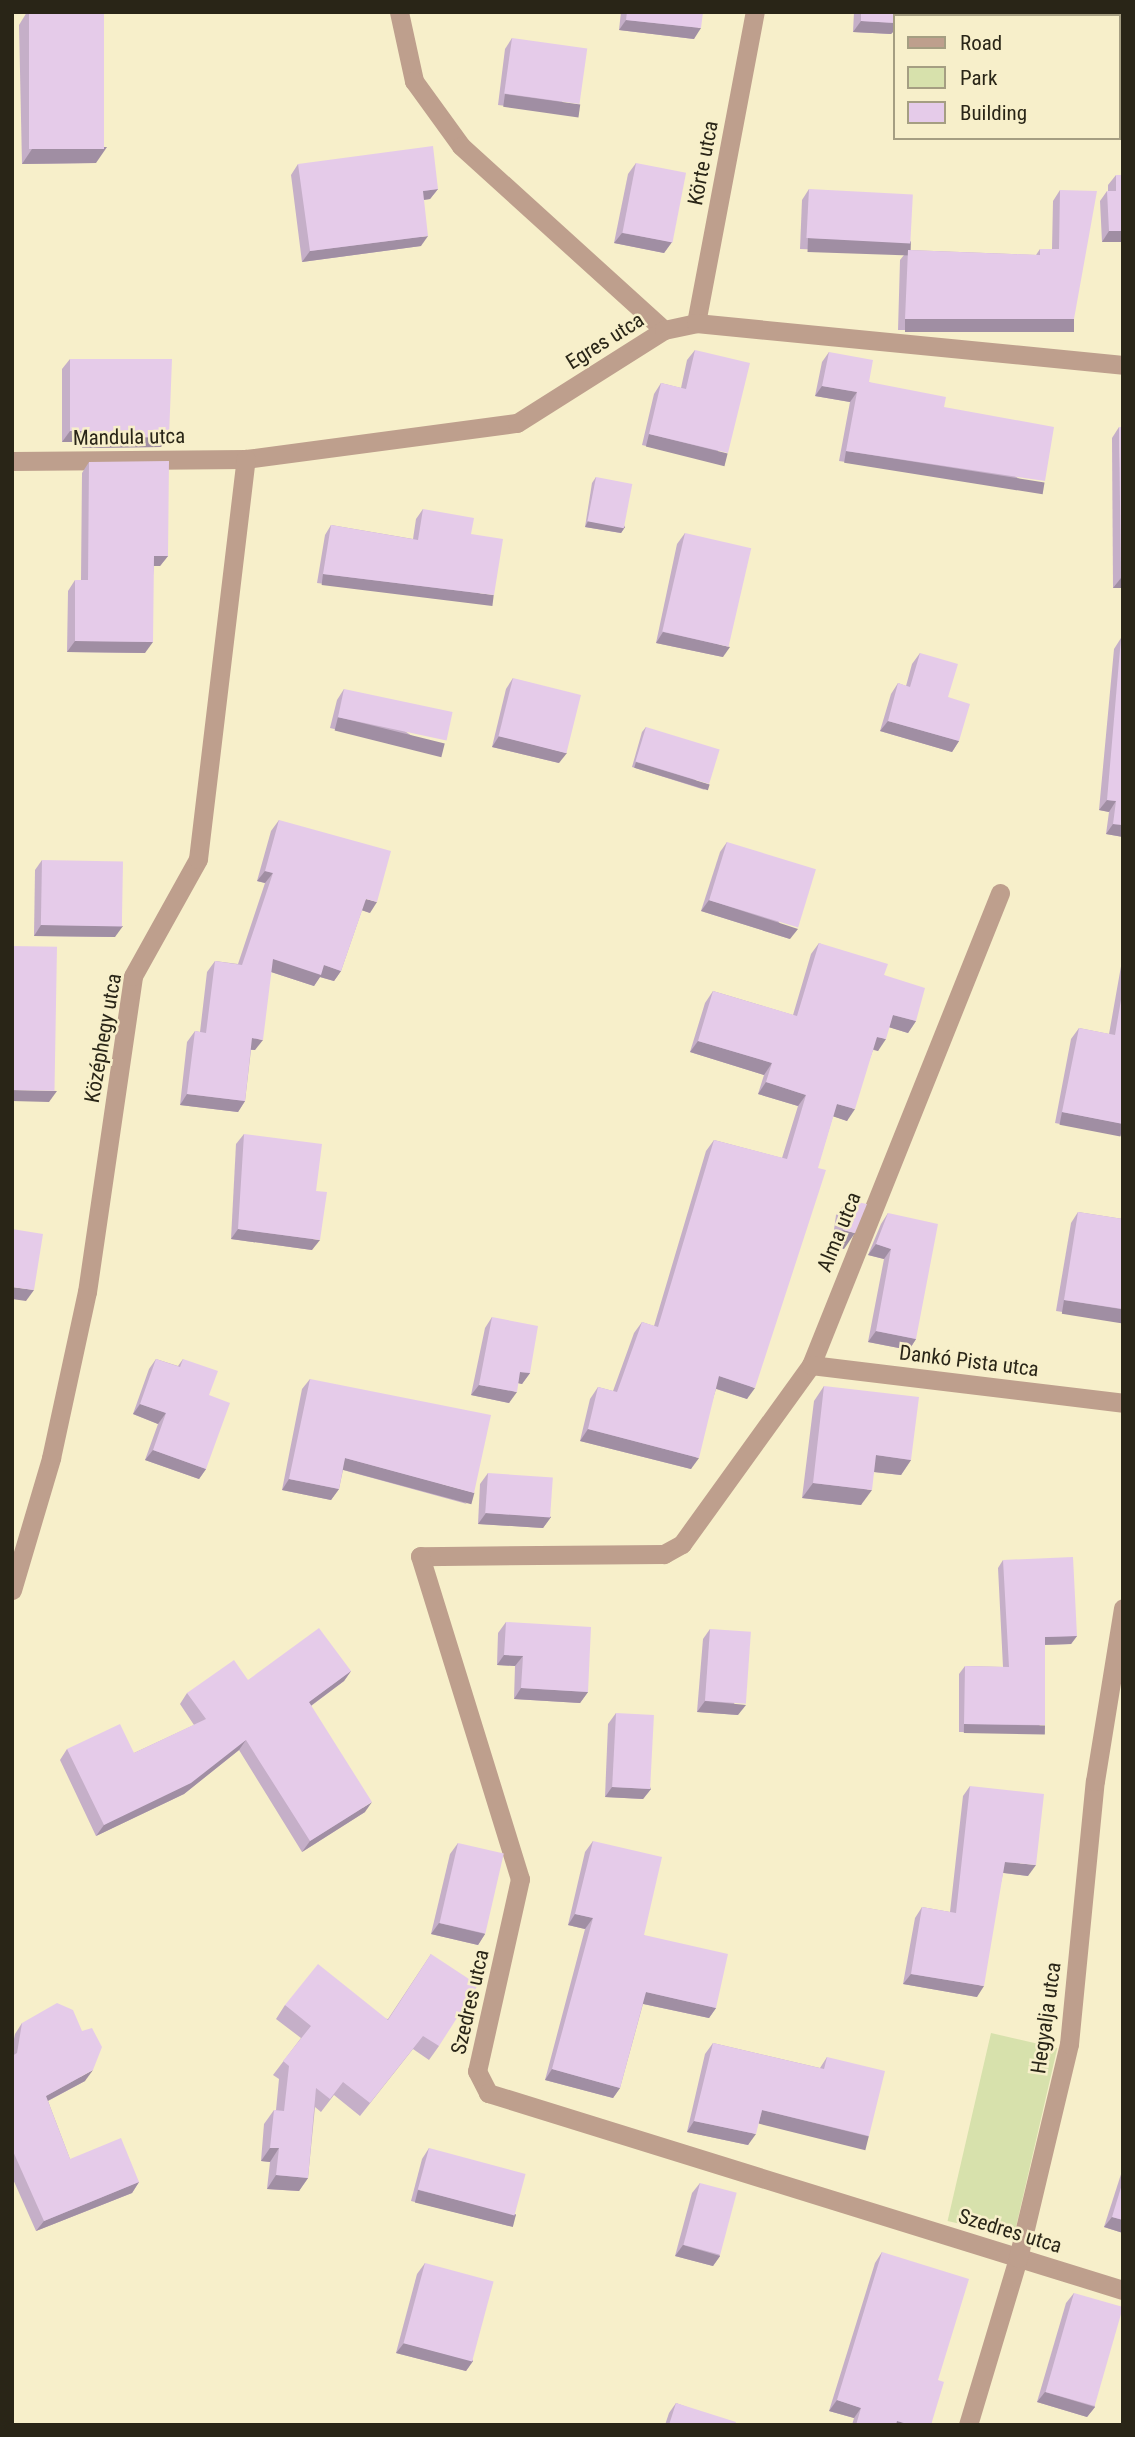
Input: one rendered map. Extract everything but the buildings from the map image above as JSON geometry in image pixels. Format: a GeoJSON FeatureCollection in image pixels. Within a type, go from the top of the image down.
{"type":"FeatureCollection","features":[{"type":"Feature","properties":{"kind":"street"},"geometry":{"type":"LineString","coordinates":[[398,12],[414,81],[461,146],[664,330]]}},
{"type":"Feature","properties":{"kind":"street","name":"Körte utca"},"geometry":{"type":"LineString","coordinates":[[696,323],[755,12]]}},
{"type":"Feature","properties":{"kind":"street","name":"Egres utca"},"geometry":{"type":"LineString","coordinates":[[246,459],[517,423],[664,330],[696,323],[1123,365]]}},
{"type":"Feature","properties":{"kind":"street","name":"Mandula utca"},"geometry":{"type":"LineString","coordinates":[[12,461],[246,459]]}},
{"type":"Feature","properties":{"kind":"street","name":"Középhegy utca"},"geometry":{"type":"LineString","coordinates":[[12,1590],[51,1458],[86,1292],[133,976],[198,859],[246,459]]}},
{"type":"Feature","properties":{"kind":"street","name":"Alma utca"},"geometry":{"type":"LineString","coordinates":[[664,1554],[682,1544],[811,1365],[1000,893]]}},
{"type":"Feature","properties":{"kind":"street","name":"Dankó Pista utca"},"geometry":{"type":"LineString","coordinates":[[811,1365],[1123,1403]]}},
{"type":"Feature","properties":{"kind":"street","name":"Szedres utca"},"geometry":{"type":"LineString","coordinates":[[664,1554],[420,1556],[521,1888],[477,2071],[488,2093],[1123,2290]]}},
{"type":"Feature","properties":{"kind":"street","name":"Hegyalja utca"},"geometry":{"type":"LineString","coordinates":[[968,2425],[1018,2258],[1069,2043],[1095,1782],[1123,1608]]}},
{"type":"Feature","properties":{"kind":"green space"},"geometry":{"type":"Polygon","coordinates":[[[991,2033],[1057,2048],[1014,2236],[948,2221],[991,2033]]]}}]}
